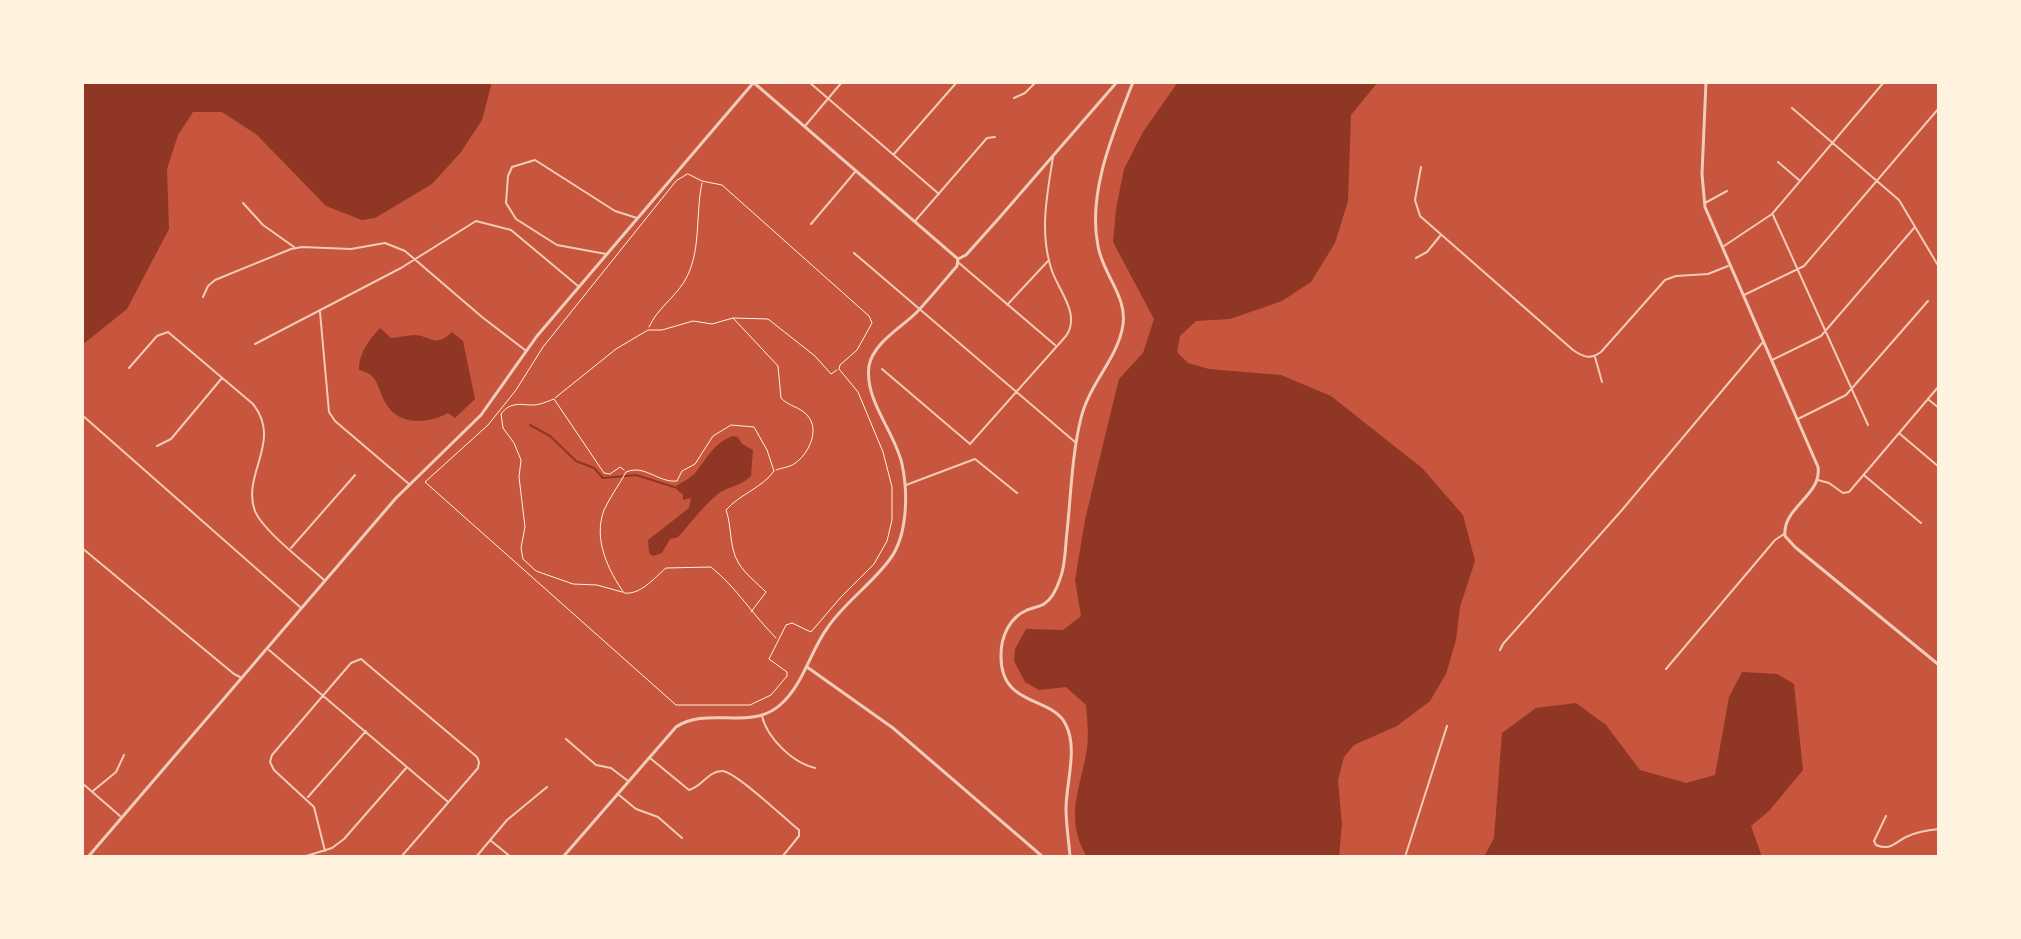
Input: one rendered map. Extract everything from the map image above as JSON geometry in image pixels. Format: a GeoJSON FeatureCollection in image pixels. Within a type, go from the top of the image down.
{"type":"FeatureCollection","features":[{"type":"Feature","properties":{"kind":"street"},"geometry":{"type":"LineString","coordinates":[[88,857],[409,484],[481,415],[526,351],[753,82],[1057,346]]}},
{"type":"Feature","properties":{"kind":"street"},"geometry":{"type":"LineString","coordinates":[[809,82],[939,194]]}},
{"type":"Feature","properties":{"kind":"street"},"geometry":{"type":"LineString","coordinates":[[804,126],[842,82]]}},
{"type":"Feature","properties":{"kind":"street"},"geometry":{"type":"LineString","coordinates":[[894,155],[957,82]]}},
{"type":"Feature","properties":{"kind":"street"},"geometry":{"type":"LineString","coordinates":[[1014,98],[1025,93],[1036,82]]}},
{"type":"Feature","properties":{"kind":"street"},"geometry":{"type":"LineString","coordinates":[[563,857],[676,727],[696,718],[761,715],[781,704],[807,667],[829,624],[890,559],[901,532],[905,486],[900,453],[879,409],[869,372],[871,360],[878,348],[919,309],[1117,82]]}},
{"type":"Feature","properties":{"kind":"street"},"geometry":{"type":"LineString","coordinates":[[1070,857],[1066,808],[1070,735],[1056,713],[1014,690],[1003,673],[1001,652],[1009,626],[1021,613],[1047,601],[1061,578],[1077,444],[1085,404],[1117,346],[1125,316],[1120,296],[1101,258],[1095,216],[1109,150],[1133,82]]}},
{"type":"Feature","properties":{"kind":"street"},"geometry":{"type":"LineString","coordinates":[[1706,82],[1702,174],[1704,204],[1815,457],[1818,480],[1787,519],[1785,533],[1795,547],[1939,665]]}},
{"type":"Feature","properties":{"kind":"street"},"geometry":{"type":"LineString","coordinates":[[1722,248],[1772,214],[1884,82]]}},
{"type":"Feature","properties":{"kind":"street"},"geometry":{"type":"LineString","coordinates":[[1792,108],[1899,200],[1939,267]]}},
{"type":"Feature","properties":{"kind":"street"},"geometry":{"type":"LineString","coordinates":[[1743,295],[1797,272],[1809,261],[1939,108]]}},
{"type":"Feature","properties":{"kind":"street"},"geometry":{"type":"LineString","coordinates":[[914,222],[987,138],[995,137]]}},
{"type":"Feature","properties":{"kind":"street"},"geometry":{"type":"LineString","coordinates":[[882,369],[970,444],[1070,331],[1073,323],[1049,260],[1044,217],[1053,157]]}},
{"type":"Feature","properties":{"kind":"street"},"geometry":{"type":"LineString","coordinates":[[607,254],[551,243],[516,219],[506,206],[508,176],[512,167],[535,160],[615,211],[637,218]]}},
{"type":"Feature","properties":{"kind":"street"},"geometry":{"type":"LineString","coordinates":[[1778,162],[1800,181]]}},
{"type":"Feature","properties":{"kind":"street"},"geometry":{"type":"LineString","coordinates":[[1421,167],[1415,194],[1415,207],[1420,216],[1573,350],[1584,356],[1595,356],[1609,344],[1665,280],[1676,276],[1708,274],[1730,265]]}},
{"type":"Feature","properties":{"kind":"street"},"geometry":{"type":"LineString","coordinates":[[811,224],[856,171]]}},
{"type":"Feature","properties":{"kind":"street"},"geometry":{"type":"LineString","coordinates":[[1704,204],[1727,191]]}},
{"type":"Feature","properties":{"kind":"street"},"geometry":{"type":"LineString","coordinates":[[243,203],[263,225],[295,248]]}},
{"type":"Feature","properties":{"kind":"street"},"geometry":{"type":"LineString","coordinates":[[1772,214],[1868,425]]}},
{"type":"Feature","properties":{"kind":"street"},"geometry":{"type":"LineString","coordinates":[[255,344],[481,221],[511,230],[579,287]]}},
{"type":"Feature","properties":{"kind":"street"},"geometry":{"type":"LineString","coordinates":[[1772,360],[1821,336],[1915,228]]}},
{"type":"Feature","properties":{"kind":"street"},"geometry":{"type":"LineString","coordinates":[[1416,258],[1427,252],[1441,235]]}},
{"type":"Feature","properties":{"kind":"street"},"geometry":{"type":"LineString","coordinates":[[203,297],[215,280],[295,248],[351,249],[385,243],[400,247],[526,351]]}},
{"type":"Feature","properties":{"kind":"street"},"geometry":{"type":"LineString","coordinates":[[854,253],[1077,444]]}},
{"type":"Feature","properties":{"kind":"street"},"geometry":{"type":"LineString","coordinates":[[1007,305],[1049,260]]}},
{"type":"Feature","properties":{"kind":"street"},"geometry":{"type":"LineString","coordinates":[[1798,419],[1834,403],[1851,390],[1928,301]]}},
{"type":"Feature","properties":{"kind":"street"},"geometry":{"type":"LineString","coordinates":[[320,311],[327,400],[332,418],[409,484]]}},
{"type":"Feature","properties":{"kind":"street"},"geometry":{"type":"LineString","coordinates":[[129,368],[157,336],[167,332],[253,404],[262,417],[265,437],[252,491],[253,505],[261,523],[326,582]]}},
{"type":"Feature","properties":{"kind":"street"},"geometry":{"type":"LineString","coordinates":[[1500,650],[1763,342]]}},
{"type":"Feature","properties":{"kind":"street"},"geometry":{"type":"LineString","coordinates":[[1595,356],[1602,382]]}},
{"type":"Feature","properties":{"kind":"street"},"geometry":{"type":"LineString","coordinates":[[157,446],[171,439],[223,378]]}},
{"type":"Feature","properties":{"kind":"street"},"geometry":{"type":"LineString","coordinates":[[1818,480],[1849,492],[1939,386]]}},
{"type":"Feature","properties":{"kind":"street"},"geometry":{"type":"LineString","coordinates":[[1928,399],[1939,408]]}},
{"type":"Feature","properties":{"kind":"street"},"geometry":{"type":"LineString","coordinates":[[82,415],[302,609]]}},
{"type":"Feature","properties":{"kind":"street"},"geometry":{"type":"LineString","coordinates":[[1899,433],[1939,467]]}},
{"type":"Feature","properties":{"kind":"street"},"geometry":{"type":"LineString","coordinates":[[905,486],[974,459],[983,463],[1017,493]]}},
{"type":"Feature","properties":{"kind":"street"},"geometry":{"type":"LineString","coordinates":[[291,549],[355,475]]}},
{"type":"Feature","properties":{"kind":"street"},"geometry":{"type":"LineString","coordinates":[[1864,475],[1921,523]]}},
{"type":"Feature","properties":{"kind":"street"},"geometry":{"type":"LineString","coordinates":[[1666,669],[1775,540],[1785,533]]}},
{"type":"Feature","properties":{"kind":"street"},"geometry":{"type":"LineString","coordinates":[[82,548],[243,679]]}},
{"type":"Feature","properties":{"kind":"street"},"geometry":{"type":"LineString","coordinates":[[268,649],[449,802]]}},
{"type":"Feature","properties":{"kind":"street"},"geometry":{"type":"LineString","coordinates":[[325,851],[316,811],[307,798],[274,770],[270,758],[351,663],[361,659],[478,759],[478,768],[401,857]]}},
{"type":"Feature","properties":{"kind":"street"},"geometry":{"type":"LineString","coordinates":[[807,667],[893,728],[1043,857]]}},
{"type":"Feature","properties":{"kind":"street"},"geometry":{"type":"LineString","coordinates":[[761,715],[770,736],[802,763],[815,768]]}},
{"type":"Feature","properties":{"kind":"street"},"geometry":{"type":"LineString","coordinates":[[1405,857],[1447,726]]}},
{"type":"Feature","properties":{"kind":"street"},"geometry":{"type":"LineString","coordinates":[[307,798],[366,731]]}},
{"type":"Feature","properties":{"kind":"street"},"geometry":{"type":"LineString","coordinates":[[566,739],[596,765],[611,768],[629,782]]}},
{"type":"Feature","properties":{"kind":"street"},"geometry":{"type":"LineString","coordinates":[[92,791],[116,772],[124,755]]}},
{"type":"Feature","properties":{"kind":"street"},"geometry":{"type":"LineString","coordinates":[[650,758],[689,790],[719,771],[739,779],[799,830],[799,836],[782,857]]}},
{"type":"Feature","properties":{"kind":"street"},"geometry":{"type":"LineString","coordinates":[[303,857],[325,851],[344,839],[407,766]]}},
{"type":"Feature","properties":{"kind":"street"},"geometry":{"type":"LineString","coordinates":[[82,783],[122,818]]}},
{"type":"Feature","properties":{"kind":"street"},"geometry":{"type":"LineString","coordinates":[[476,857],[507,820],[547,787]]}},
{"type":"Feature","properties":{"kind":"street"},"geometry":{"type":"LineString","coordinates":[[618,794],[636,809],[658,817],[682,838]]}},
{"type":"Feature","properties":{"kind":"street"},"geometry":{"type":"LineString","coordinates":[[1886,816],[1874,841],[1884,848],[1909,836],[1939,829]]}},
{"type":"Feature","properties":{"kind":"street"},"geometry":{"type":"LineString","coordinates":[[490,840],[511,857]]}},
{"type":"Feature","properties":{"kind":"path"},"geometry":{"type":"LineString","coordinates":[[777,640],[732,586],[711,567],[687,570],[666,568],[654,581],[632,594],[597,585],[573,584],[536,571],[523,559],[521,548],[525,527],[519,477],[521,460],[500,420],[505,408],[510,406],[519,403],[535,405],[554,399],[616,349],[648,330],[662,330],[693,321],[712,324],[733,318],[768,319],[815,356],[831,374],[839,369],[860,346],[872,323],[869,316],[722,185],[688,174],[676,181],[543,347],[516,390],[488,425],[425,482],[676,705],[739,707],[763,701],[787,676],[787,672],[769,659],[789,623],[811,632],[874,564],[887,541],[893,503],[888,468],[858,392],[839,369]]}},
{"type":"Feature","properties":{"kind":"path"},"geometry":{"type":"LineString","coordinates":[[648,330],[651,322],[683,284],[689,271],[698,231],[702,181]]}},
{"type":"Feature","properties":{"kind":"path"},"geometry":{"type":"LineString","coordinates":[[733,318],[778,366],[781,398],[807,414],[813,423],[814,434],[811,444],[796,463],[774,471],[767,480],[735,500],[726,510],[737,561],[766,592],[751,612]]}},
{"type":"Feature","properties":{"kind":"path"},"geometry":{"type":"LineString","coordinates":[[554,399],[567,423],[588,447],[604,473],[610,474],[620,467],[626,472]]}},
{"type":"Feature","properties":{"kind":"path"},"geometry":{"type":"LineString","coordinates":[[624,593],[608,564],[600,531],[603,513],[626,472],[639,469],[661,480],[677,481],[682,471],[695,464],[713,436],[731,425],[740,424],[750,425],[757,431],[774,471]]}},
{"type":"Feature","properties":{"kind":"shaded area"},"geometry":{"type":"Polygon","coordinates":[[[82,82],[492,82],[482,120],[461,152],[432,184],[375,218],[362,220],[326,206],[257,135],[222,112],[193,112],[178,135],[167,169],[169,229],[127,309],[82,345],[82,82]]]}},
{"type":"Feature","properties":{"kind":"shaded area"},"geometry":{"type":"Polygon","coordinates":[[[1178,82],[1378,82],[1351,115],[1348,201],[1335,243],[1311,282],[1282,301],[1230,319],[1196,321],[1180,336],[1177,352],[1188,363],[1209,369],[1281,375],[1331,396],[1422,468],[1463,515],[1475,561],[1460,607],[1456,640],[1446,674],[1430,701],[1397,726],[1354,745],[1344,757],[1338,780],[1342,824],[1339,857],[1087,857],[1080,843],[1075,816],[1088,744],[1086,705],[1066,687],[1039,690],[1025,682],[1014,661],[1015,649],[1026,629],[1063,630],[1081,616],[1075,580],[1085,520],[1119,379],[1143,353],[1154,319],[1113,242],[1116,209],[1124,169],[1143,132],[1178,82]]]}},
{"type":"Feature","properties":{"kind":"shaded area"},"geometry":{"type":"Polygon","coordinates":[[[380,328],[391,338],[413,335],[441,340],[452,332],[463,341],[475,399],[455,418],[448,413],[417,421],[395,414],[385,402],[375,380],[359,370],[363,353],[380,328]]]}},
{"type":"Feature","properties":{"kind":"shaded area"},"geometry":{"type":"Polygon","coordinates":[[[733,436],[753,450],[751,476],[718,494],[678,537],[670,539],[662,553],[653,556],[649,553],[648,540],[689,508],[691,498],[683,500],[683,495],[674,487],[694,474],[716,446],[733,436]]]}},
{"type":"Feature","properties":{"kind":"shaded area"},"geometry":{"type":"Polygon","coordinates":[[[1742,672],[1777,674],[1794,684],[1803,770],[1769,811],[1751,826],[1762,857],[1484,857],[1494,838],[1502,733],[1536,708],[1576,703],[1606,725],[1640,770],[1686,783],[1715,775],[1729,697],[1742,672]]]}},
{"type":"Feature","properties":{"kind":"waterway"},"geometry":{"type":"LineString","coordinates":[[530,425],[550,436],[576,461],[594,468],[603,478],[636,475],[674,487]]}}]}
